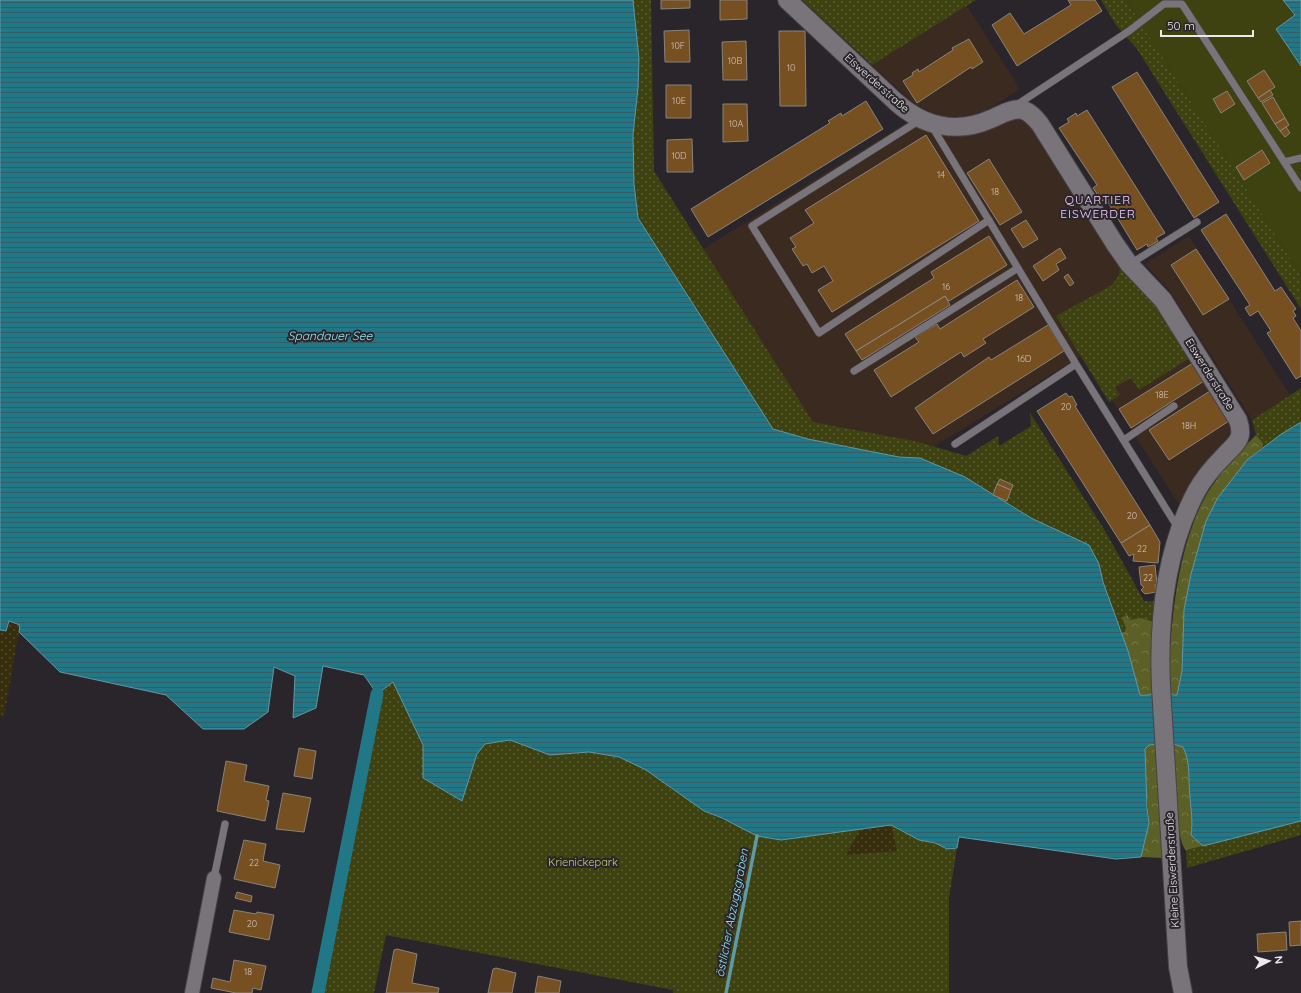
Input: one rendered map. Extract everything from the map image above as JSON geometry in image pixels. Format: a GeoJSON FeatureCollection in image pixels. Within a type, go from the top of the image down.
{"type":"FeatureCollection","features":[{"type":"Feature","properties":{"kind":"street","name":"Eiswerderstraße"},"geometry":{"type":"LineString","coordinates":[[787,0],[902,107],[927,121],[966,127],[979,124],[1007,111],[1024,110],[1033,115],[1114,244],[1129,264],[1163,300],[1238,420],[1241,428],[1238,439],[1212,468],[1199,486],[1189,505],[1180,531],[1168,575],[1163,608],[1160,644],[1161,687]]}},
{"type":"Feature","properties":{"kind":"street","name":"Kleine Eiswerderstraße"},"geometry":{"type":"LineString","coordinates":[[1161,687],[1177,960],[1183,993]]}},
{"type":"Feature","properties":{"kind":"street"},"geometry":{"type":"LineString","coordinates":[[192,993],[214,878]]}},
{"type":"Feature","properties":{"kind":"lane","name":"Eiswerderstraße"},"geometry":{"type":"LineString","coordinates":[[1007,111],[1129,30],[1164,4],[1182,4],[1284,162]]}},
{"type":"Feature","properties":{"kind":"lane"},"geometry":{"type":"LineString","coordinates":[[989,220],[819,334],[752,226],[927,121],[936,133],[989,220],[1076,364],[1180,531]]}},
{"type":"Feature","properties":{"kind":"lane"},"geometry":{"type":"LineString","coordinates":[[1301,158],[1284,162],[1301,188]]}},
{"type":"Feature","properties":{"kind":"lane"},"geometry":{"type":"LineString","coordinates":[[1129,264],[1197,222]]}},
{"type":"Feature","properties":{"kind":"lane"},"geometry":{"type":"LineString","coordinates":[[854,371],[1018,268]]}},
{"type":"Feature","properties":{"kind":"lane"},"geometry":{"type":"LineString","coordinates":[[955,444],[1076,364]]}},
{"type":"Feature","properties":{"kind":"lane"},"geometry":{"type":"LineString","coordinates":[[1124,440],[1174,406]]}},
{"type":"Feature","properties":{"kind":"lane"},"geometry":{"type":"LineString","coordinates":[[214,878],[225,824]]}},
{"type":"Feature","properties":{"kind":"shaded area"},"geometry":{"type":"Polygon","coordinates":[[[967,6],[1020,89],[994,106],[976,114],[959,117],[938,115],[916,105],[872,65],[967,6]]]}},
{"type":"Feature","properties":{"kind":"shaded area"},"geometry":{"type":"Polygon","coordinates":[[[1015,116],[1028,121],[1150,297],[1230,420],[1230,435],[1195,476],[1180,506],[1083,355],[935,446],[813,422],[703,249],[907,122],[930,132],[956,136],[988,130],[1015,116]]]}},
{"type":"Feature","properties":{"kind":"shaded area"},"geometry":{"type":"Polygon","coordinates":[[[1189,236],[1290,395],[1252,420],[1169,290],[1145,264],[1189,236]]]}},
{"type":"Feature","properties":{"kind":"green space"},"geometry":{"type":"Polygon","coordinates":[[[633,0],[651,0],[654,171],[813,422],[919,442],[966,456],[998,436],[999,446],[1031,426],[1030,413],[1107,534],[1144,601],[1155,601],[1152,639],[1156,689],[1123,641],[1103,582],[1099,564],[1089,545],[1031,518],[965,477],[920,458],[899,457],[808,439],[773,429],[638,218],[634,184],[633,135],[638,88],[639,59],[633,0]]]}},
{"type":"Feature","properties":{"kind":"green space"},"geometry":{"type":"Polygon","coordinates":[[[802,0],[976,0],[872,65],[802,0]]]}},
{"type":"Feature","properties":{"kind":"green space"},"geometry":{"type":"Polygon","coordinates":[[[1101,0],[1126,0],[1301,275],[1301,309],[1137,49],[1116,25],[1101,0]]]}},
{"type":"Feature","properties":{"kind":"green space"},"geometry":{"type":"Polygon","coordinates":[[[1126,0],[1283,0],[1295,15],[1276,29],[1301,66],[1301,275],[1126,0]]]}},
{"type":"Feature","properties":{"kind":"green space"},"geometry":{"type":"Polygon","coordinates":[[[1120,265],[1150,297],[1190,358],[1139,390],[1131,378],[1115,387],[1120,395],[1109,402],[1056,316],[1112,285],[1119,275],[1120,265]]]}},
{"type":"Feature","properties":{"kind":"green space"},"geometry":{"type":"Polygon","coordinates":[[[1301,388],[1301,422],[1263,447],[1263,443],[1256,435],[1252,420],[1301,388]]]}},
{"type":"Feature","properties":{"kind":"green space"},"geometry":{"type":"Polygon","coordinates":[[[1256,435],[1263,443],[1263,447],[1247,460],[1217,499],[1184,610],[1182,671],[1177,696],[1168,693],[1170,646],[1172,621],[1185,549],[1192,526],[1206,495],[1233,459],[1256,435]]]}},
{"type":"Feature","properties":{"kind":"green space"},"geometry":{"type":"Polygon","coordinates":[[[1127,615],[1130,620],[1142,618],[1153,622],[1152,639],[1156,689],[1154,693],[1148,697],[1139,695],[1128,651],[1121,633],[1125,632],[1126,628],[1122,618],[1127,615]]]}},
{"type":"Feature","properties":{"kind":"green space","name":"Krienickepark"},"geometry":{"type":"Polygon","coordinates":[[[393,682],[423,745],[423,778],[462,801],[477,754],[485,744],[510,740],[550,755],[589,752],[619,757],[646,770],[704,811],[733,824],[891,825],[919,840],[935,843],[947,848],[957,848],[949,898],[949,993],[673,993],[673,990],[386,935],[374,993],[318,993],[377,694],[393,682]]]}},
{"type":"Feature","properties":{"kind":"green space"},"geometry":{"type":"Polygon","coordinates":[[[1173,744],[1183,747],[1186,753],[1189,771],[1192,820],[1191,835],[1203,846],[1186,850],[1182,844],[1177,817],[1173,744]]]}},
{"type":"Feature","properties":{"kind":"green space"},"geometry":{"type":"Polygon","coordinates":[[[1149,745],[1155,745],[1155,754],[1159,766],[1163,858],[1141,857],[1149,823],[1144,756],[1145,749],[1149,745]]]}},
{"type":"Feature","properties":{"kind":"green space"},"geometry":{"type":"Polygon","coordinates":[[[1301,821],[1301,835],[1187,868],[1186,850],[1301,821]]]}},
{"type":"Feature","properties":{"kind":"sand"},"geometry":{"type":"Polygon","coordinates":[[[9,621],[20,625],[4,717],[0,716],[0,630],[6,631],[9,621]]]}},
{"type":"Feature","properties":{"kind":"sand"},"geometry":{"type":"Polygon","coordinates":[[[891,825],[897,851],[846,855],[860,830],[891,825]]]}},
{"type":"Feature","properties":{"kind":"water","name":"Spandauer See"},"geometry":{"type":"Polygon","coordinates":[[[0,0],[633,0],[639,59],[638,88],[633,135],[634,184],[638,218],[773,429],[808,439],[899,457],[920,458],[965,477],[1031,518],[1089,545],[1099,564],[1103,582],[1128,651],[1140,695],[1164,692],[1177,695],[1182,671],[1184,610],[1191,574],[1206,521],[1217,499],[1247,460],[1280,435],[1301,422],[1301,821],[1203,846],[1191,835],[1192,820],[1189,771],[1186,753],[1183,747],[1170,743],[1149,745],[1145,749],[1149,823],[1141,857],[1116,859],[959,837],[957,848],[947,849],[935,843],[919,840],[891,825],[781,840],[757,836],[722,818],[704,811],[646,770],[619,757],[589,752],[550,755],[510,740],[485,744],[477,754],[462,801],[423,778],[423,745],[393,682],[377,694],[364,675],[323,666],[316,708],[293,718],[295,676],[274,667],[268,712],[244,729],[203,729],[166,695],[60,672],[19,632],[20,625],[9,621],[6,631],[0,630],[0,0]]]}},
{"type":"Feature","properties":{"kind":"water"},"geometry":{"type":"Polygon","coordinates":[[[1283,0],[1301,0],[1301,66],[1276,29],[1295,15],[1283,0]]]}},
{"type":"Feature","properties":{"kind":"building"},"geometry":{"type":"Polygon","coordinates":[[[661,0],[690,0],[690,8],[661,9],[661,0]]]}},
{"type":"Feature","properties":{"kind":"building"},"geometry":{"type":"Polygon","coordinates":[[[720,0],[747,0],[747,19],[720,20],[720,0]]]}},
{"type":"Feature","properties":{"kind":"building"},"geometry":{"type":"Polygon","coordinates":[[[1068,0],[1095,0],[1102,11],[1017,66],[992,25],[1010,13],[1024,34],[1071,5],[1068,0]]]}},
{"type":"Feature","properties":{"kind":"building"},"geometry":{"type":"Polygon","coordinates":[[[689,30],[690,62],[665,62],[664,31],[689,30]]]}},
{"type":"Feature","properties":{"kind":"building"},"geometry":{"type":"Polygon","coordinates":[[[779,31],[805,31],[806,106],[780,106],[779,31]]]}},
{"type":"Feature","properties":{"kind":"building"},"geometry":{"type":"Polygon","coordinates":[[[969,39],[983,62],[972,69],[971,67],[917,103],[903,81],[913,75],[912,73],[918,69],[919,72],[953,50],[952,48],[969,39]]]}},
{"type":"Feature","properties":{"kind":"building"},"geometry":{"type":"Polygon","coordinates":[[[746,41],[747,80],[723,80],[722,42],[746,41]]]}},
{"type":"Feature","properties":{"kind":"building"},"geometry":{"type":"Polygon","coordinates":[[[1264,70],[1275,87],[1258,98],[1247,81],[1264,70]]]}},
{"type":"Feature","properties":{"kind":"building"},"geometry":{"type":"Polygon","coordinates":[[[1137,72],[1219,202],[1194,218],[1112,87],[1137,72]]]}},
{"type":"Feature","properties":{"kind":"building"},"geometry":{"type":"Polygon","coordinates":[[[666,85],[691,85],[691,118],[666,118],[666,85]]]}},
{"type":"Feature","properties":{"kind":"building"},"geometry":{"type":"Polygon","coordinates":[[[1270,90],[1273,95],[1261,102],[1258,98],[1270,90]]]}},
{"type":"Feature","properties":{"kind":"building"},"geometry":{"type":"Polygon","coordinates":[[[1227,91],[1235,104],[1221,113],[1213,99],[1227,91]]]}},
{"type":"Feature","properties":{"kind":"building"},"geometry":{"type":"Polygon","coordinates":[[[1273,97],[1285,118],[1275,124],[1262,103],[1273,97]]]}},
{"type":"Feature","properties":{"kind":"building"},"geometry":{"type":"Polygon","coordinates":[[[866,101],[883,129],[708,237],[691,209],[830,123],[828,121],[841,113],[842,116],[866,101]]]}},
{"type":"Feature","properties":{"kind":"building"},"geometry":{"type":"Polygon","coordinates":[[[723,104],[747,104],[748,141],[723,142],[723,104]]]}},
{"type":"Feature","properties":{"kind":"building"},"geometry":{"type":"Polygon","coordinates":[[[1087,110],[1165,233],[1156,238],[1158,241],[1148,247],[1147,244],[1137,250],[1106,199],[1102,201],[1093,188],[1097,185],[1059,128],[1069,122],[1067,119],[1076,113],[1077,116],[1087,110]]]}},
{"type":"Feature","properties":{"kind":"building"},"geometry":{"type":"Polygon","coordinates":[[[1285,118],[1289,125],[1280,131],[1275,124],[1285,118]]]}},
{"type":"Feature","properties":{"kind":"building"},"geometry":{"type":"Polygon","coordinates":[[[1286,127],[1290,133],[1285,137],[1280,131],[1286,127]]]}},
{"type":"Feature","properties":{"kind":"building"},"geometry":{"type":"Polygon","coordinates":[[[926,135],[979,221],[832,312],[818,290],[833,281],[824,266],[812,273],[807,264],[803,266],[792,249],[796,247],[790,238],[814,223],[805,210],[926,135]]]}},
{"type":"Feature","properties":{"kind":"building"},"geometry":{"type":"Polygon","coordinates":[[[692,139],[693,172],[667,172],[667,140],[692,139]]]}},
{"type":"Feature","properties":{"kind":"building"},"geometry":{"type":"Polygon","coordinates":[[[1262,150],[1270,163],[1244,180],[1236,167],[1262,150]]]}},
{"type":"Feature","properties":{"kind":"building"},"geometry":{"type":"Polygon","coordinates":[[[989,159],[1022,212],[1000,225],[967,173],[989,159]]]}},
{"type":"Feature","properties":{"kind":"building"},"geometry":{"type":"Polygon","coordinates":[[[1226,214],[1275,291],[1281,287],[1296,309],[1293,311],[1296,316],[1293,318],[1301,331],[1301,376],[1296,379],[1267,333],[1271,331],[1258,311],[1250,316],[1245,308],[1250,305],[1201,230],[1226,214]]]}},
{"type":"Feature","properties":{"kind":"building"},"geometry":{"type":"Polygon","coordinates":[[[1026,220],[1038,239],[1023,248],[1011,229],[1026,220]]]}},
{"type":"Feature","properties":{"kind":"building"},"geometry":{"type":"Polygon","coordinates":[[[989,236],[1007,265],[949,301],[945,296],[856,351],[845,334],[934,278],[931,272],[989,236]]]}},
{"type":"Feature","properties":{"kind":"building"},"geometry":{"type":"Polygon","coordinates":[[[1060,248],[1066,258],[1056,264],[1059,270],[1043,281],[1033,266],[1060,248]]]}},
{"type":"Feature","properties":{"kind":"building"},"geometry":{"type":"Polygon","coordinates":[[[1196,249],[1229,299],[1203,315],[1171,265],[1196,249]]]}},
{"type":"Feature","properties":{"kind":"building"},"geometry":{"type":"Polygon","coordinates":[[[1068,274],[1074,283],[1070,286],[1064,277],[1068,274]]]}},
{"type":"Feature","properties":{"kind":"building"},"geometry":{"type":"Polygon","coordinates":[[[1017,280],[1034,307],[983,339],[986,343],[964,357],[961,352],[891,397],[874,370],[919,342],[915,337],[937,324],[940,329],[1017,280]]]}},
{"type":"Feature","properties":{"kind":"building"},"geometry":{"type":"Polygon","coordinates":[[[945,296],[950,305],[862,360],[856,351],[945,296]]]}},
{"type":"Feature","properties":{"kind":"building"},"geometry":{"type":"Polygon","coordinates":[[[1048,325],[1064,351],[933,434],[915,408],[989,357],[991,360],[1048,325]]]}},
{"type":"Feature","properties":{"kind":"building"},"geometry":{"type":"Polygon","coordinates":[[[1193,363],[1204,381],[1131,428],[1119,409],[1193,363]]]}},
{"type":"Feature","properties":{"kind":"building"},"geometry":{"type":"Polygon","coordinates":[[[1210,391],[1229,421],[1169,460],[1149,430],[1210,391]]]}},
{"type":"Feature","properties":{"kind":"building"},"geometry":{"type":"Polygon","coordinates":[[[1066,393],[1069,397],[1072,396],[1077,405],[1075,406],[1150,525],[1121,543],[1037,411],[1066,393]]]}},
{"type":"Feature","properties":{"kind":"building"},"geometry":{"type":"Polygon","coordinates":[[[1000,479],[1013,485],[1011,490],[997,484],[1000,479]]]}},
{"type":"Feature","properties":{"kind":"building"},"geometry":{"type":"Polygon","coordinates":[[[997,484],[1011,490],[1007,501],[993,495],[997,484]]]}},
{"type":"Feature","properties":{"kind":"building"},"geometry":{"type":"Polygon","coordinates":[[[1150,525],[1160,542],[1158,563],[1133,561],[1134,554],[1129,556],[1121,543],[1150,525]]]}},
{"type":"Feature","properties":{"kind":"building"},"geometry":{"type":"Polygon","coordinates":[[[1155,565],[1157,584],[1155,585],[1156,592],[1145,594],[1141,590],[1144,587],[1141,585],[1139,567],[1155,565]]]}},
{"type":"Feature","properties":{"kind":"building"},"geometry":{"type":"Polygon","coordinates":[[[299,748],[316,751],[312,779],[294,776],[299,748]]]}},
{"type":"Feature","properties":{"kind":"building"},"geometry":{"type":"Polygon","coordinates":[[[226,761],[247,765],[244,781],[269,786],[266,800],[269,801],[265,821],[217,811],[226,761]]]}},
{"type":"Feature","properties":{"kind":"building"},"geometry":{"type":"Polygon","coordinates":[[[283,793],[311,798],[304,832],[276,829],[283,793]]]}},
{"type":"Feature","properties":{"kind":"building"},"geometry":{"type":"Polygon","coordinates":[[[244,840],[266,844],[263,861],[280,865],[275,888],[234,879],[244,840]]]}},
{"type":"Feature","properties":{"kind":"building"},"geometry":{"type":"Polygon","coordinates":[[[237,892],[252,896],[251,902],[235,898],[237,892]]]}},
{"type":"Feature","properties":{"kind":"building"},"geometry":{"type":"Polygon","coordinates":[[[234,910],[256,914],[257,912],[274,915],[269,940],[229,932],[234,910]]]}},
{"type":"Feature","properties":{"kind":"building"},"geometry":{"type":"Polygon","coordinates":[[[1301,921],[1301,945],[1290,946],[1289,922],[1301,921]]]}},
{"type":"Feature","properties":{"kind":"building"},"geometry":{"type":"Polygon","coordinates":[[[1286,932],[1287,950],[1258,952],[1257,934],[1286,932]]]}},
{"type":"Feature","properties":{"kind":"building"},"geometry":{"type":"Polygon","coordinates":[[[397,949],[417,954],[412,983],[439,988],[438,993],[386,993],[394,950],[397,949]]]}},
{"type":"Feature","properties":{"kind":"building"},"geometry":{"type":"Polygon","coordinates":[[[234,960],[266,966],[261,990],[253,988],[252,993],[236,993],[211,988],[213,978],[230,982],[234,960]]]}},
{"type":"Feature","properties":{"kind":"building"},"geometry":{"type":"Polygon","coordinates":[[[496,968],[516,973],[512,993],[488,993],[493,969],[496,968]]]}},
{"type":"Feature","properties":{"kind":"building"},"geometry":{"type":"Polygon","coordinates":[[[538,976],[561,981],[559,993],[535,993],[538,976]]]}},
{"type":"Feature","properties":{"kind":"waterway"},"geometry":{"type":"LineString","coordinates":[[318,993],[377,694]]}},
{"type":"Feature","properties":{"kind":"waterway","name":"östlicher Abzugsgraben"},"geometry":{"type":"LineString","coordinates":[[726,993],[757,836]]}},
{"type":"Feature","properties":{"kind":"district","name":"QUARTIER EISWERDER"},"geometry":{"type":"Point","coordinates":[1098,207]}}]}
